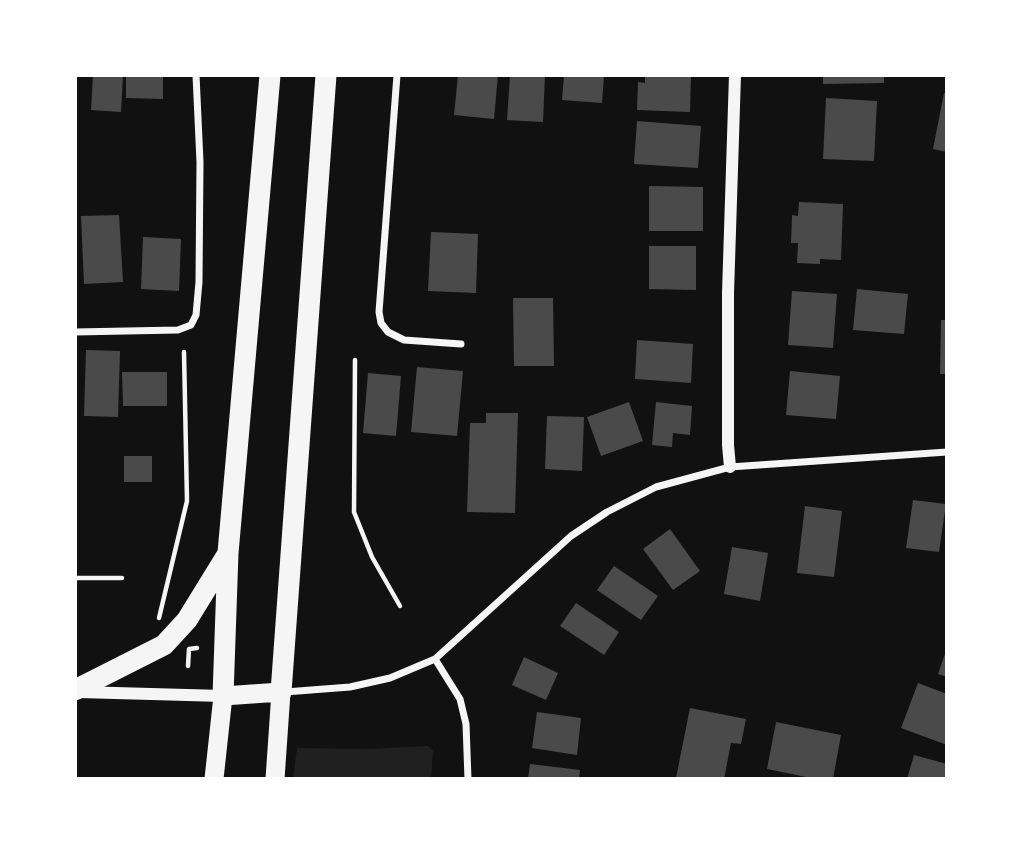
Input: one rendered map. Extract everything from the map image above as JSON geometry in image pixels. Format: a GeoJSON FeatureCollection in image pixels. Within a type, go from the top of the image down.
{"type":"FeatureCollection","features":[{"type":"Feature","properties":{"kind":"highway"},"geometry":{"type":"LineString","coordinates":[[214,779],[223,696],[228,553],[270,75]]}},
{"type":"Feature","properties":{"kind":"highway"},"geometry":{"type":"LineString","coordinates":[[275,779],[326,75]]}},
{"type":"Feature","properties":{"kind":"highway"},"geometry":{"type":"LineString","coordinates":[[75,691],[164,645],[187,621],[228,553]]}},
{"type":"Feature","properties":{"kind":"highway"},"geometry":{"type":"LineString","coordinates":[[223,696],[281,692]]}},
{"type":"Feature","properties":{"kind":"street"},"geometry":{"type":"LineString","coordinates":[[75,332],[178,330],[191,325],[196,315],[199,282],[200,162],[197,75]]}},
{"type":"Feature","properties":{"kind":"street"},"geometry":{"type":"LineString","coordinates":[[397,75],[379,312],[388,332],[404,340],[461,344]]}},
{"type":"Feature","properties":{"kind":"street"},"geometry":{"type":"LineString","coordinates":[[730,467],[728,293],[735,75]]}},
{"type":"Feature","properties":{"kind":"street"},"geometry":{"type":"LineString","coordinates":[[281,692],[363,684],[390,678],[435,659],[571,536],[607,512],[656,487],[730,467],[947,452]]}},
{"type":"Feature","properties":{"kind":"street"},"geometry":{"type":"LineString","coordinates":[[435,659],[460,699],[466,724],[468,779]]}},
{"type":"Feature","properties":{"kind":"street"},"geometry":{"type":"LineString","coordinates":[[75,691],[223,696]]}},
{"type":"Feature","properties":{"kind":"path"},"geometry":{"type":"LineString","coordinates":[[158,621],[187,501],[184,352]]}},
{"type":"Feature","properties":{"kind":"path"},"geometry":{"type":"LineString","coordinates":[[355,360],[354,512],[372,557],[400,606]]}},
{"type":"Feature","properties":{"kind":"path"},"geometry":{"type":"LineString","coordinates":[[75,578],[122,578]]}},
{"type":"Feature","properties":{"kind":"shaded area"},"geometry":{"type":"Polygon","coordinates":[[[428,746],[433,751],[431,779],[293,779],[297,748],[428,746]]]}},
{"type":"Feature","properties":{"kind":"building"},"geometry":{"type":"Polygon","coordinates":[[[93,75],[123,75],[121,112],[91,110],[93,75]]]}},
{"type":"Feature","properties":{"kind":"building"},"geometry":{"type":"Polygon","coordinates":[[[126,75],[163,75],[163,99],[126,98],[126,75]]]}},
{"type":"Feature","properties":{"kind":"building"},"geometry":{"type":"Polygon","coordinates":[[[458,75],[498,75],[494,119],[454,115],[458,75]]]}},
{"type":"Feature","properties":{"kind":"building"},"geometry":{"type":"Polygon","coordinates":[[[510,75],[545,75],[543,122],[507,120],[510,75]]]}},
{"type":"Feature","properties":{"kind":"building"},"geometry":{"type":"Polygon","coordinates":[[[564,75],[604,75],[602,103],[562,100],[564,75]]]}},
{"type":"Feature","properties":{"kind":"building"},"geometry":{"type":"Polygon","coordinates":[[[645,75],[691,75],[690,112],[637,110],[638,82],[645,83],[645,75]]]}},
{"type":"Feature","properties":{"kind":"building"},"geometry":{"type":"Polygon","coordinates":[[[823,75],[884,75],[884,83],[823,84],[823,75]]]}},
{"type":"Feature","properties":{"kind":"building"},"geometry":{"type":"Polygon","coordinates":[[[944,93],[947,94],[947,152],[933,149],[944,93]]]}},
{"type":"Feature","properties":{"kind":"building"},"geometry":{"type":"Polygon","coordinates":[[[826,98],[877,101],[874,161],[823,159],[826,98]]]}},
{"type":"Feature","properties":{"kind":"building"},"geometry":{"type":"Polygon","coordinates":[[[637,121],[701,126],[698,168],[634,164],[637,121]]]}},
{"type":"Feature","properties":{"kind":"building"},"geometry":{"type":"Polygon","coordinates":[[[649,186],[703,187],[703,231],[649,231],[649,186]]]}},
{"type":"Feature","properties":{"kind":"building"},"geometry":{"type":"Polygon","coordinates":[[[799,202],[843,204],[841,260],[820,259],[820,264],[797,263],[798,243],[791,243],[792,215],[798,216],[799,202]]]}},
{"type":"Feature","properties":{"kind":"building"},"geometry":{"type":"Polygon","coordinates":[[[119,215],[123,282],[84,284],[81,216],[119,215]]]}},
{"type":"Feature","properties":{"kind":"building"},"geometry":{"type":"Polygon","coordinates":[[[431,232],[478,234],[476,293],[428,291],[431,232]]]}},
{"type":"Feature","properties":{"kind":"building"},"geometry":{"type":"Polygon","coordinates":[[[143,237],[181,239],[179,291],[141,289],[143,237]]]}},
{"type":"Feature","properties":{"kind":"building"},"geometry":{"type":"Polygon","coordinates":[[[649,246],[696,246],[696,290],[649,289],[649,246]]]}},
{"type":"Feature","properties":{"kind":"building"},"geometry":{"type":"Polygon","coordinates":[[[857,289],[908,294],[904,334],[853,330],[857,289]]]}},
{"type":"Feature","properties":{"kind":"building"},"geometry":{"type":"Polygon","coordinates":[[[792,291],[837,294],[833,348],[788,345],[792,291]]]}},
{"type":"Feature","properties":{"kind":"building"},"geometry":{"type":"Polygon","coordinates":[[[513,298],[553,298],[554,366],[514,366],[513,298]]]}},
{"type":"Feature","properties":{"kind":"building"},"geometry":{"type":"Polygon","coordinates":[[[941,320],[947,320],[947,374],[940,374],[941,320]]]}},
{"type":"Feature","properties":{"kind":"building"},"geometry":{"type":"Polygon","coordinates":[[[637,340],[693,344],[691,383],[635,379],[637,340]]]}},
{"type":"Feature","properties":{"kind":"building"},"geometry":{"type":"Polygon","coordinates":[[[86,350],[120,351],[118,417],[84,416],[86,350]]]}},
{"type":"Feature","properties":{"kind":"building"},"geometry":{"type":"Polygon","coordinates":[[[417,367],[463,371],[457,436],[411,432],[417,367]]]}},
{"type":"Feature","properties":{"kind":"building"},"geometry":{"type":"Polygon","coordinates":[[[790,371],[840,376],[836,419],[786,415],[790,371]]]}},
{"type":"Feature","properties":{"kind":"building"},"geometry":{"type":"Polygon","coordinates":[[[122,372],[167,372],[167,406],[123,406],[122,372]]]}},
{"type":"Feature","properties":{"kind":"building"},"geometry":{"type":"Polygon","coordinates":[[[368,373],[401,376],[396,436],[363,433],[368,373]]]}},
{"type":"Feature","properties":{"kind":"building"},"geometry":{"type":"Polygon","coordinates":[[[629,402],[643,441],[601,456],[587,417],[629,402]]]}},
{"type":"Feature","properties":{"kind":"building"},"geometry":{"type":"Polygon","coordinates":[[[656,402],[692,406],[690,435],[673,433],[672,447],[652,445],[656,402]]]}},
{"type":"Feature","properties":{"kind":"building"},"geometry":{"type":"Polygon","coordinates":[[[486,413],[518,413],[515,513],[467,512],[470,423],[486,423],[486,413]]]}},
{"type":"Feature","properties":{"kind":"building"},"geometry":{"type":"Polygon","coordinates":[[[547,416],[584,417],[582,471],[545,469],[547,416]]]}},
{"type":"Feature","properties":{"kind":"building"},"geometry":{"type":"Polygon","coordinates":[[[124,456],[152,456],[152,482],[124,482],[124,456]]]}},
{"type":"Feature","properties":{"kind":"building"},"geometry":{"type":"Polygon","coordinates":[[[913,500],[946,504],[939,552],[906,548],[913,500]]]}},
{"type":"Feature","properties":{"kind":"building"},"geometry":{"type":"Polygon","coordinates":[[[805,506],[842,511],[834,577],[797,573],[805,506]]]}},
{"type":"Feature","properties":{"kind":"building"},"geometry":{"type":"Polygon","coordinates":[[[670,529],[700,571],[673,590],[643,549],[670,529]]]}},
{"type":"Feature","properties":{"kind":"building"},"geometry":{"type":"Polygon","coordinates":[[[732,547],[768,553],[760,601],[724,594],[732,547]]]}},
{"type":"Feature","properties":{"kind":"building"},"geometry":{"type":"Polygon","coordinates":[[[614,566],[658,596],[641,620],[597,590],[614,566]]]}},
{"type":"Feature","properties":{"kind":"building"},"geometry":{"type":"Polygon","coordinates":[[[576,603],[619,632],[604,655],[560,626],[576,603]]]}},
{"type":"Feature","properties":{"kind":"building"},"geometry":{"type":"Polygon","coordinates":[[[947,651],[947,677],[938,674],[947,651]]]}},
{"type":"Feature","properties":{"kind":"building"},"geometry":{"type":"Polygon","coordinates":[[[524,657],[558,673],[546,700],[512,685],[524,657]]]}},
{"type":"Feature","properties":{"kind":"building"},"geometry":{"type":"Polygon","coordinates":[[[918,683],[947,694],[947,745],[901,728],[918,683]]]}},
{"type":"Feature","properties":{"kind":"building"},"geometry":{"type":"Polygon","coordinates":[[[690,708],[746,719],[741,744],[731,743],[724,779],[676,778],[690,708]]]}},
{"type":"Feature","properties":{"kind":"building"},"geometry":{"type":"Polygon","coordinates":[[[537,712],[581,718],[577,755],[532,748],[537,712]]]}},
{"type":"Feature","properties":{"kind":"building"},"geometry":{"type":"Polygon","coordinates":[[[776,722],[841,735],[833,779],[816,779],[767,769],[776,722]]]}},
{"type":"Feature","properties":{"kind":"building"},"geometry":{"type":"Polygon","coordinates":[[[914,755],[947,764],[947,779],[907,779],[914,755]]]}},
{"type":"Feature","properties":{"kind":"building"},"geometry":{"type":"Polygon","coordinates":[[[530,764],[580,770],[579,779],[528,779],[530,764]]]}}]}
